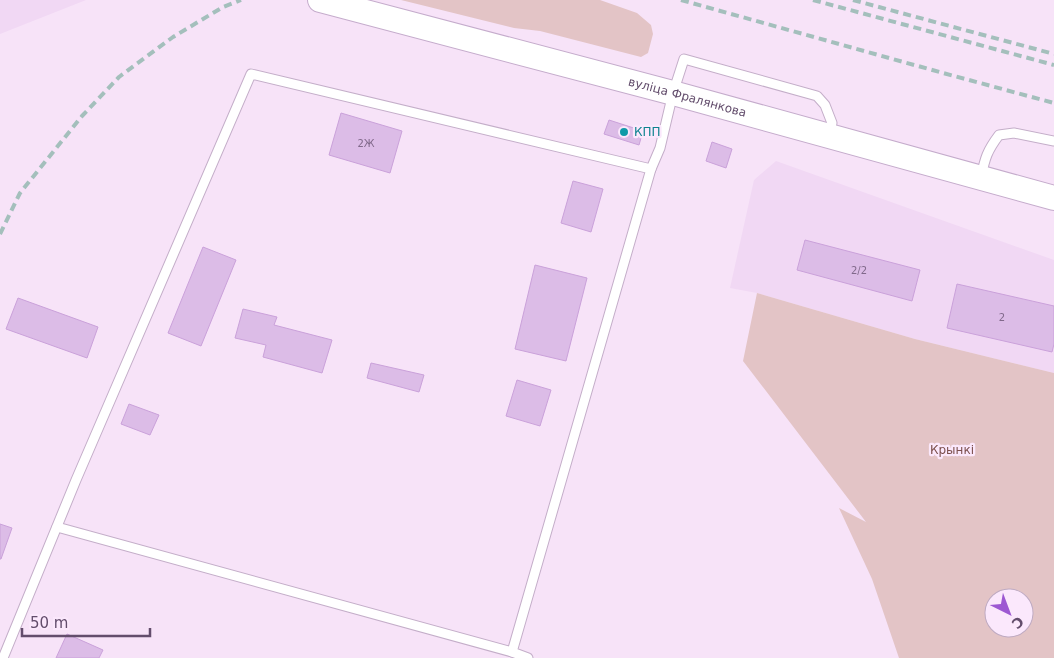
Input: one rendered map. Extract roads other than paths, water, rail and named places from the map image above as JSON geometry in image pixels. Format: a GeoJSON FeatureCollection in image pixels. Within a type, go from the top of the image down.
{"type":"FeatureCollection","features":[{"type":"Feature","properties":{"kind":"street","name":"вуліца Фралянкова"},"geometry":{"type":"LineString","coordinates":[[320,0],[673,93],[1054,198]]}},
{"type":"Feature","properties":{"kind":"lane"},"geometry":{"type":"LineString","coordinates":[[512,652],[651,169],[660,148],[673,93],[684,59],[817,96],[825,105],[832,123],[829,136]]}},
{"type":"Feature","properties":{"kind":"lane"},"geometry":{"type":"LineString","coordinates":[[3,658],[57,527],[251,74],[651,169]]}},
{"type":"Feature","properties":{"kind":"lane"},"geometry":{"type":"LineString","coordinates":[[981,178],[990,146],[999,136],[1014,133],[1054,141]]}},
{"type":"Feature","properties":{"kind":"lane"},"geometry":{"type":"LineString","coordinates":[[57,527],[528,658]]}},
{"type":"Feature","properties":{"kind":"railway"},"geometry":{"type":"LineString","coordinates":[[0,234],[20,193],[82,116],[119,77],[173,37],[223,7],[241,0]]}},
{"type":"Feature","properties":{"kind":"railway"},"geometry":{"type":"LineString","coordinates":[[681,0],[1054,103]]}},
{"type":"Feature","properties":{"kind":"railway"},"geometry":{"type":"LineString","coordinates":[[813,0],[1054,65]]}},
{"type":"Feature","properties":{"kind":"railway"},"geometry":{"type":"LineString","coordinates":[[853,0],[1054,54]]}},
{"type":"Feature","properties":{"kind":"place","name":"КПП"},"geometry":{"type":"Point","coordinates":[624,132]}},
{"type":"Feature","properties":{"kind":"park label","name":"Крынкі"},"geometry":{"type":"Point","coordinates":[952,450]}}]}
